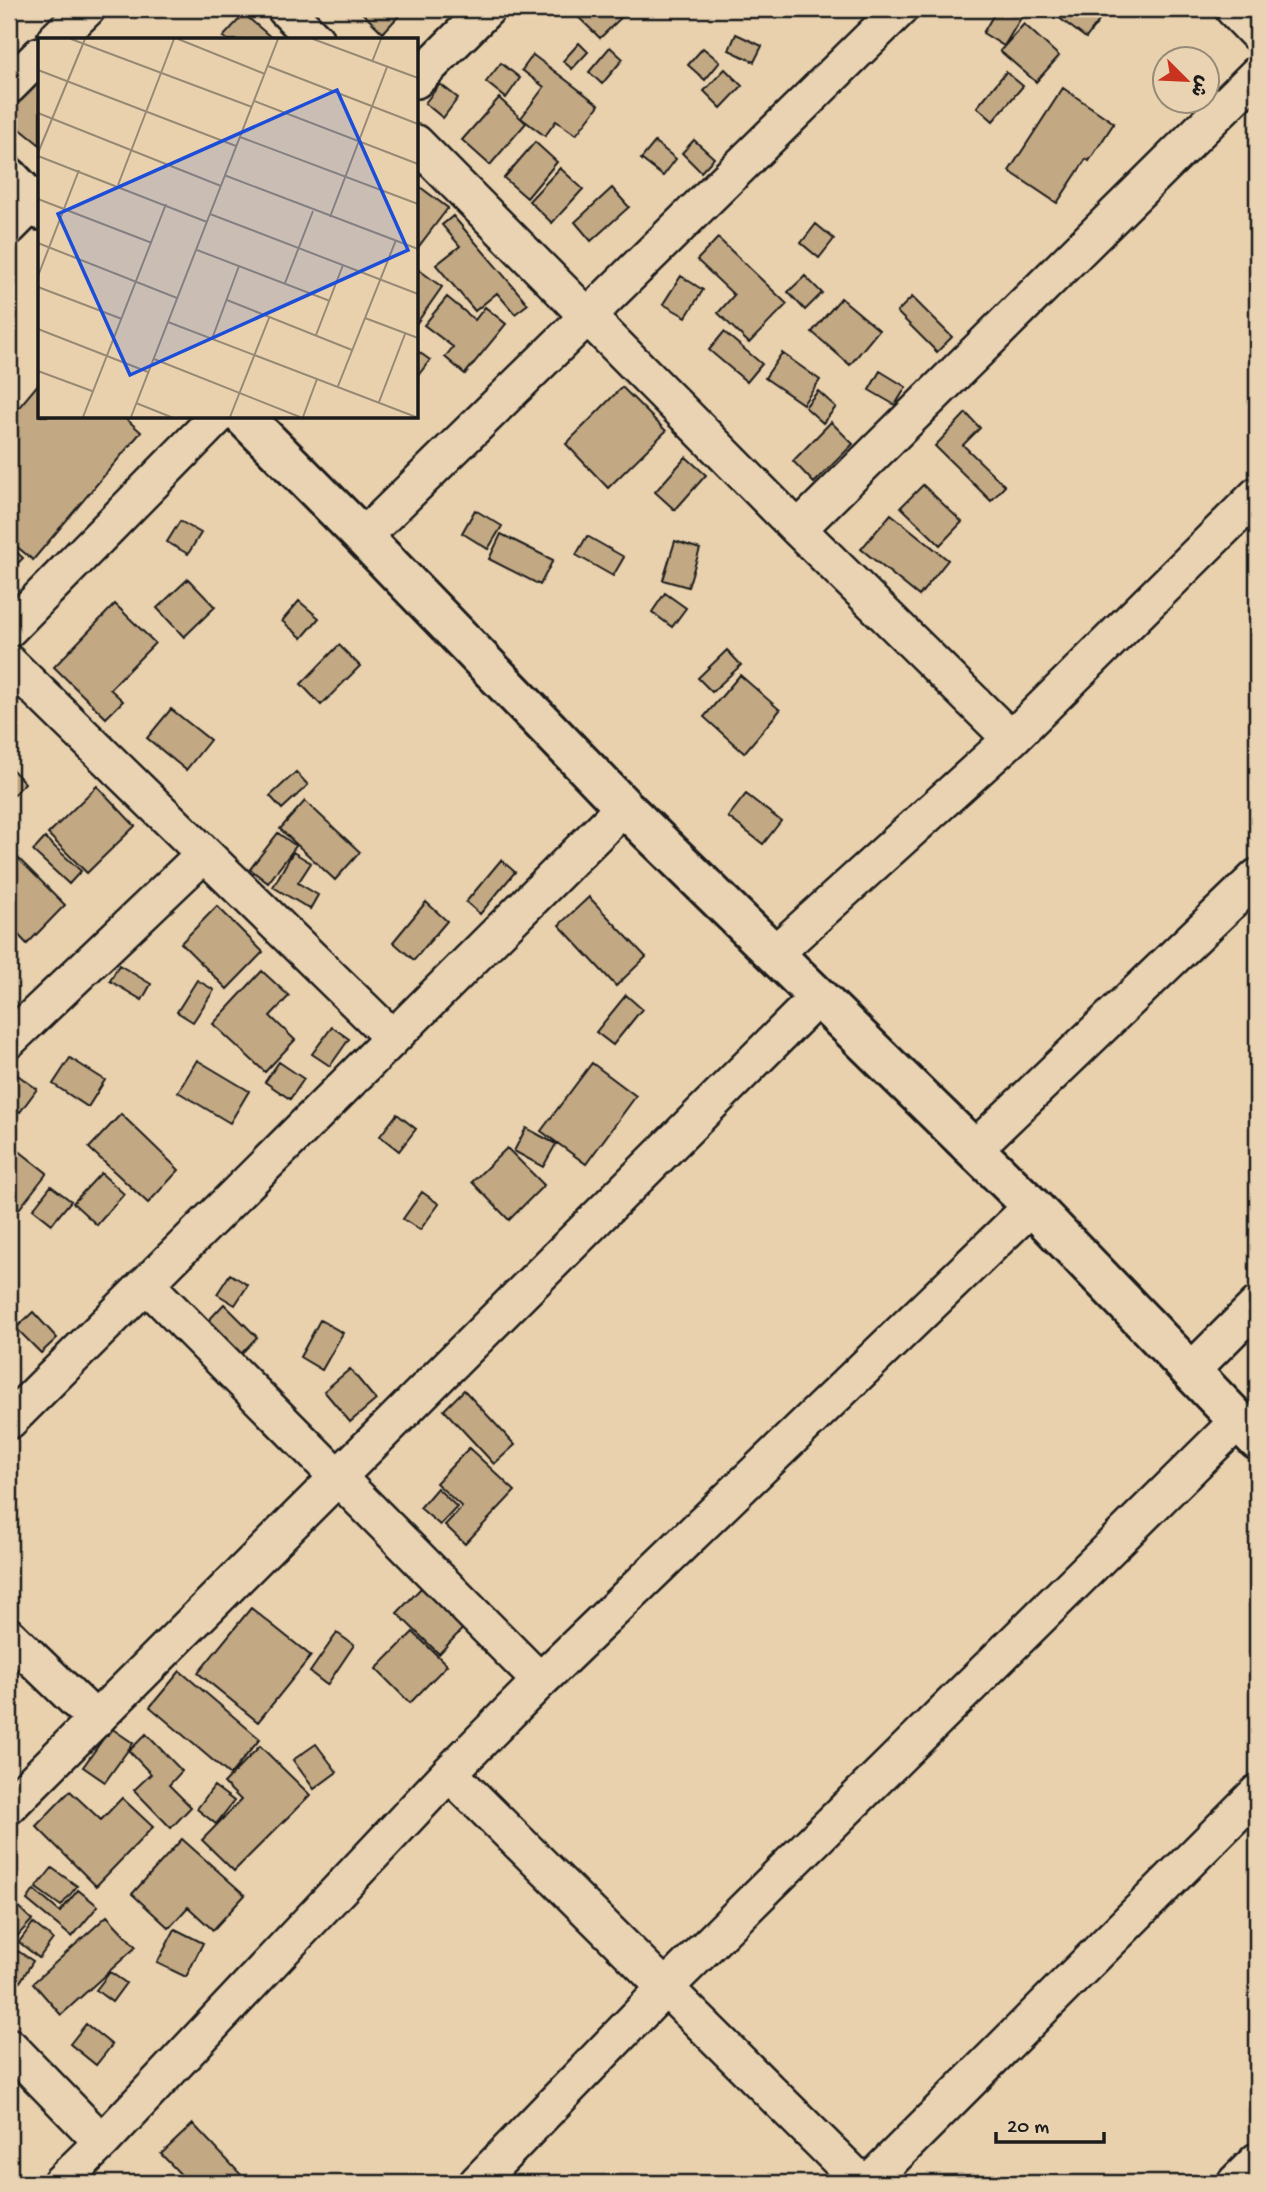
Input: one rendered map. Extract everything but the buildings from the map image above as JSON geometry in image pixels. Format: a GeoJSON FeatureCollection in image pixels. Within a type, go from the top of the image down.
{"type":"FeatureCollection","features":[{"type":"Feature","properties":{"kind":"street"},"geometry":{"type":"LineString","coordinates":[[57,38],[87,9]]}},
{"type":"Feature","properties":{"kind":"street"},"geometry":{"type":"LineString","coordinates":[[285,9],[314,38]]}},
{"type":"Feature","properties":{"kind":"street"},"geometry":{"type":"LineString","coordinates":[[418,78],[488,9]]}},
{"type":"Feature","properties":{"kind":"street"},"geometry":{"type":"LineString","coordinates":[[362,537],[900,9]]}},
{"type":"Feature","properties":{"kind":"street"},"geometry":{"type":"LineString","coordinates":[[1233,9],[1257,34]]}},
{"type":"Feature","properties":{"kind":"street"},"geometry":{"type":"LineString","coordinates":[[9,86],[38,57]]}},
{"type":"Feature","properties":{"kind":"street"},"geometry":{"type":"LineString","coordinates":[[798,529],[1257,74]]}},
{"type":"Feature","properties":{"kind":"street"},"geometry":{"type":"LineString","coordinates":[[418,145],[798,529],[1011,739]]}},
{"type":"Feature","properties":{"kind":"street"},"geometry":{"type":"LineString","coordinates":[[9,629],[216,418]]}},
{"type":"Feature","properties":{"kind":"street"},"geometry":{"type":"LineString","coordinates":[[245,418],[624,807],[1032,1206],[1248,1430],[665,1988],[477,2183]]}},
{"type":"Feature","properties":{"kind":"street"},"geometry":{"type":"LineString","coordinates":[[774,954],[1011,739],[1257,495]]}},
{"type":"Feature","properties":{"kind":"street"},"geometry":{"type":"LineString","coordinates":[[9,663],[392,1037]]}},
{"type":"Feature","properties":{"kind":"street"},"geometry":{"type":"LineString","coordinates":[[9,1421],[624,807]]}},
{"type":"Feature","properties":{"kind":"street"},"geometry":{"type":"LineString","coordinates":[[9,1040],[204,854]]}},
{"type":"Feature","properties":{"kind":"street"},"geometry":{"type":"LineString","coordinates":[[974,1149],[1257,877]]}},
{"type":"Feature","properties":{"kind":"street"},"geometry":{"type":"LineString","coordinates":[[9,1806],[817,998]]}},
{"type":"Feature","properties":{"kind":"street"},"geometry":{"type":"LineString","coordinates":[[61,2183],[449,1773],[540,1681],[1032,1206]]}},
{"type":"Feature","properties":{"kind":"street"},"geometry":{"type":"LineString","coordinates":[[146,1284],[540,1681]]}},
{"type":"Feature","properties":{"kind":"street"},"geometry":{"type":"LineString","coordinates":[[1192,1370],[1257,1305]]}},
{"type":"Feature","properties":{"kind":"street"},"geometry":{"type":"LineString","coordinates":[[9,1636],[96,1720]]}},
{"type":"Feature","properties":{"kind":"street"},"geometry":{"type":"LineString","coordinates":[[449,1773],[862,2183]]}},
{"type":"Feature","properties":{"kind":"street"},"geometry":{"type":"LineString","coordinates":[[868,2183],[1257,1793]]}},
{"type":"Feature","properties":{"kind":"street"},"geometry":{"type":"LineString","coordinates":[[9,2046],[102,2142]]}},
{"type":"Feature","properties":{"kind":"street"},"geometry":{"type":"LineString","coordinates":[[1235,2183],[1257,2161]]}}]}
